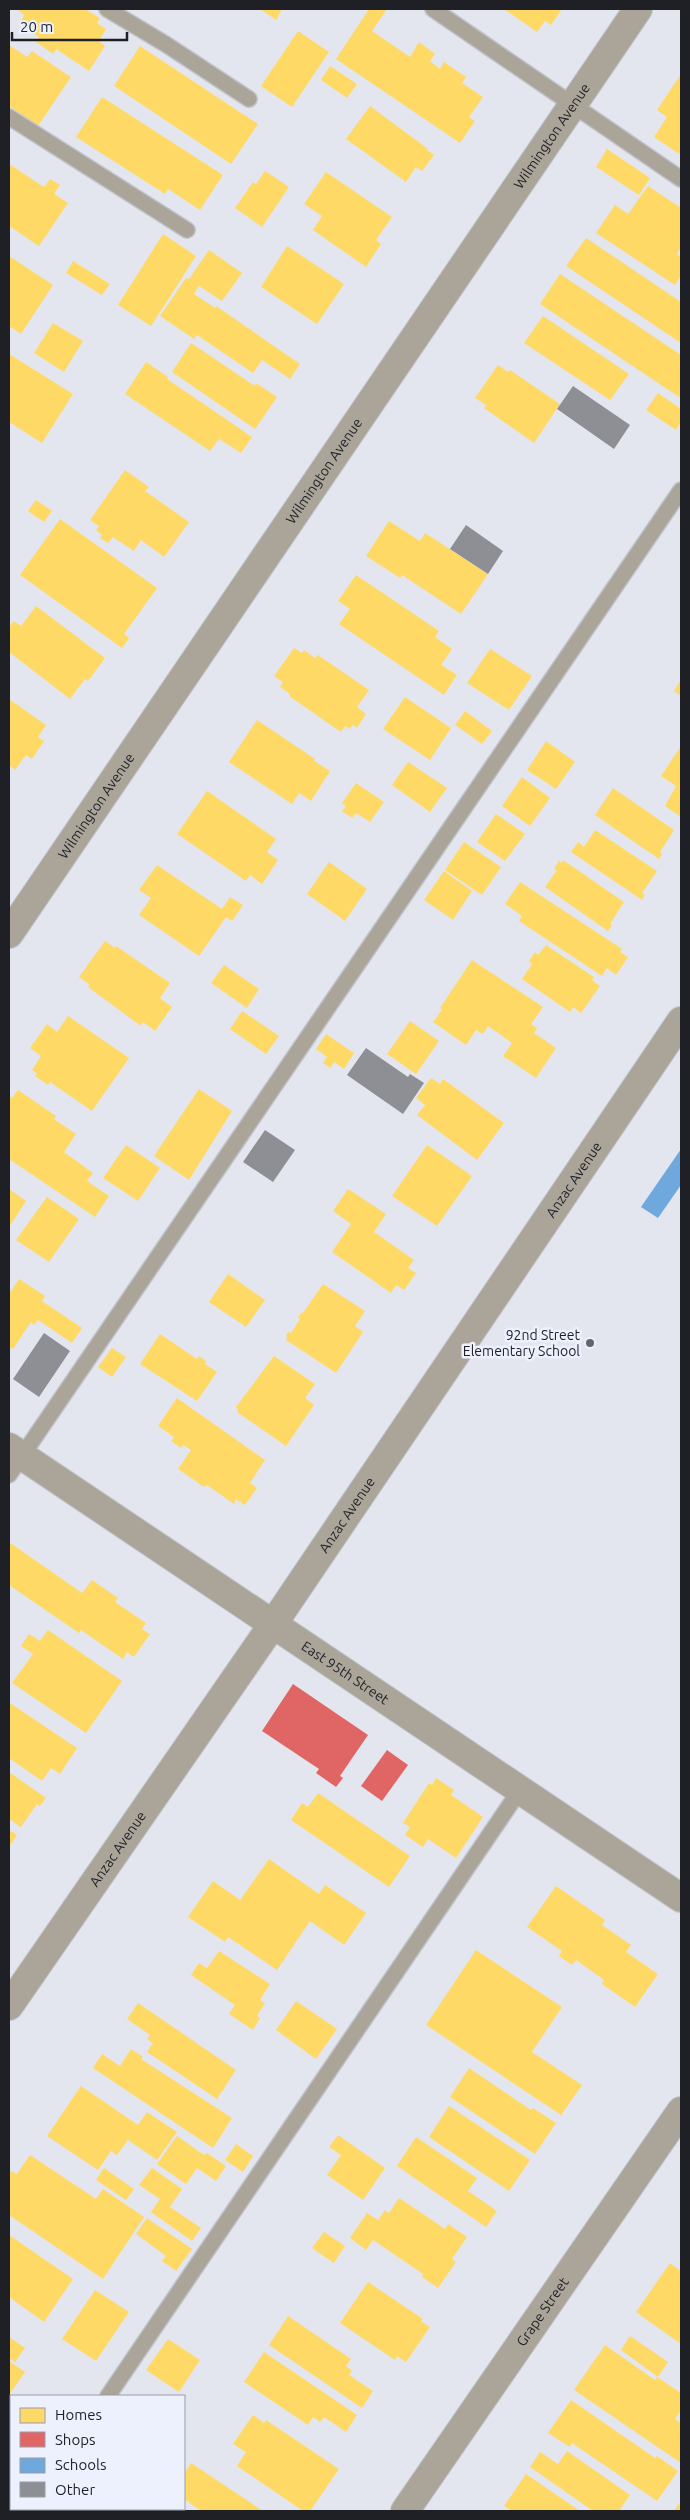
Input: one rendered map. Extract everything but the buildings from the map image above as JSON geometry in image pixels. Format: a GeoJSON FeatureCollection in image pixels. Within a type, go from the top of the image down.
{"type":"FeatureCollection","features":[{"type":"Feature","properties":{"kind":"street","name":"Wilmington Avenue"},"geometry":{"type":"LineString","coordinates":[[9,934],[638,9]]}},
{"type":"Feature","properties":{"kind":"street","name":"Anzac Avenue"},"geometry":{"type":"LineString","coordinates":[[9,2006],[273,1624],[681,1021]]}},
{"type":"Feature","properties":{"kind":"street","name":"East 95th Street"},"geometry":{"type":"LineString","coordinates":[[13,1459],[273,1624],[681,1898]]}},
{"type":"Feature","properties":{"kind":"street","name":"Grape Street"},"geometry":{"type":"LineString","coordinates":[[405,2511],[681,2111]]}},
{"type":"Feature","properties":{"kind":"lane"},"geometry":{"type":"LineString","coordinates":[[107,9],[167,45],[249,99]]}},
{"type":"Feature","properties":{"kind":"lane"},"geometry":{"type":"LineString","coordinates":[[433,9],[681,179]]}},
{"type":"Feature","properties":{"kind":"lane"},"geometry":{"type":"LineString","coordinates":[[9,117],[187,230]]}},
{"type":"Feature","properties":{"kind":"lane"},"geometry":{"type":"LineString","coordinates":[[13,1459],[681,490]]}},
{"type":"Feature","properties":{"kind":"lane"},"geometry":{"type":"LineString","coordinates":[[109,2395],[520,1790]]}},
{"type":"Feature","properties":{"kind":"place","name":"92nd Street Elementary School"},"geometry":{"type":"Point","coordinates":[590,1343]}}]}
